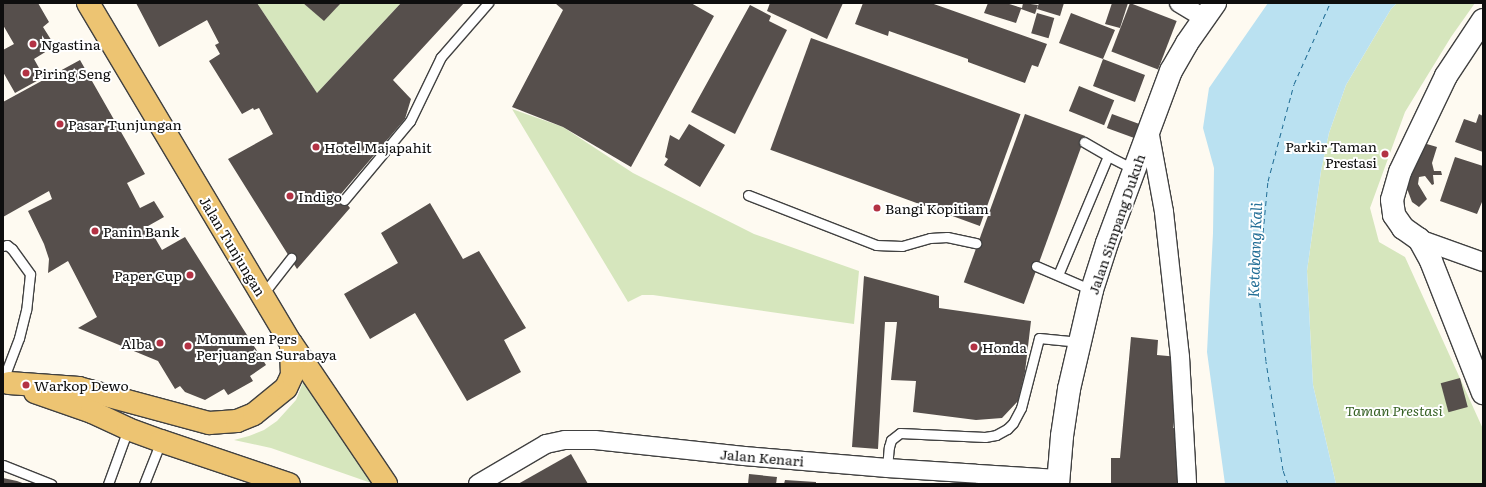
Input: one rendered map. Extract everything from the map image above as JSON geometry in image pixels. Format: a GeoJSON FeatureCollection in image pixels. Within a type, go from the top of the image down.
{"type":"FeatureCollection","features":[{"type":"Feature","properties":{"kind":"main road","name":"Jalan Tunjungan"},"geometry":{"type":"LineString","coordinates":[[88,3],[291,344],[386,484]]}},
{"type":"Feature","properties":{"kind":"main road"},"geometry":{"type":"LineString","coordinates":[[5,381],[78,388],[209,423],[237,422],[254,414],[286,388],[292,375],[291,344]]}},
{"type":"Feature","properties":{"kind":"main road"},"geometry":{"type":"LineString","coordinates":[[5,381],[92,412],[128,429],[289,484]]}},
{"type":"Feature","properties":{"kind":"street"},"geometry":{"type":"LineString","coordinates":[[1179,3],[1209,11]]}},
{"type":"Feature","properties":{"kind":"street","name":"Jalan Simpang Dukuh"},"geometry":{"type":"LineString","coordinates":[[1058,481],[1069,389],[1092,290],[1107,243],[1171,71],[1209,11]]}},
{"type":"Feature","properties":{"kind":"street"},"geometry":{"type":"LineString","coordinates":[[1483,20],[1446,76],[1400,172],[1392,200],[1394,215],[1402,228],[1419,239],[1483,262]]}},
{"type":"Feature","properties":{"kind":"street"},"geometry":{"type":"LineString","coordinates":[[1149,130],[1164,212],[1180,356],[1187,484]]}},
{"type":"Feature","properties":{"kind":"street"},"geometry":{"type":"LineString","coordinates":[[1419,239],[1431,261],[1483,393]]}},
{"type":"Feature","properties":{"kind":"street","name":"Jalan Kenari"},"geometry":{"type":"LineString","coordinates":[[478,484],[546,444],[565,440],[595,440],[744,456],[1058,481]]}},
{"type":"Feature","properties":{"kind":"lane"},"geometry":{"type":"LineString","coordinates":[[344,200],[410,121],[441,57],[488,3]]}},
{"type":"Feature","properties":{"kind":"lane"},"geometry":{"type":"LineString","coordinates":[[1084,142],[1135,170]]}},
{"type":"Feature","properties":{"kind":"lane"},"geometry":{"type":"LineString","coordinates":[[1058,275],[1108,156]]}},
{"type":"Feature","properties":{"kind":"lane"},"geometry":{"type":"LineString","coordinates":[[748,195],[876,245],[902,246],[930,238],[947,237],[976,243]]}},
{"type":"Feature","properties":{"kind":"lane"},"geometry":{"type":"LineString","coordinates":[[3,246],[7,245],[12,249],[30,274],[26,310],[5,381]]}},
{"type":"Feature","properties":{"kind":"lane"},"geometry":{"type":"LineString","coordinates":[[262,295],[291,258]]}},
{"type":"Feature","properties":{"kind":"lane"},"geometry":{"type":"LineString","coordinates":[[1036,266],[1092,290]]}},
{"type":"Feature","properties":{"kind":"lane"},"geometry":{"type":"LineString","coordinates":[[887,468],[888,446],[891,440],[900,433],[985,437],[996,435],[1007,429],[1013,423],[1021,408],[1040,338],[1081,342]]}},
{"type":"Feature","properties":{"kind":"lane"},"geometry":{"type":"LineString","coordinates":[[108,484],[128,429]]}},
{"type":"Feature","properties":{"kind":"lane"},"geometry":{"type":"LineString","coordinates":[[144,484],[161,440]]}},
{"type":"Feature","properties":{"kind":"lane"},"geometry":{"type":"LineString","coordinates":[[3,465],[51,484]]}},
{"type":"Feature","properties":{"kind":"green space"},"geometry":{"type":"Polygon","coordinates":[[[257,3],[303,3],[324,20],[341,3],[401,3],[317,93],[257,3]]]}},
{"type":"Feature","properties":{"kind":"green space","name":"Taman Prestasi"},"geometry":{"type":"Polygon","coordinates":[[[1397,3],[1475,3],[1451,37],[1405,112],[1370,208],[1379,242],[1405,257],[1483,429],[1483,484],[1336,484],[1313,385],[1307,271],[1321,171],[1329,133],[1346,85],[1391,9],[1397,3]]]}},
{"type":"Feature","properties":{"kind":"green space"},"geometry":{"type":"Polygon","coordinates":[[[512,109],[563,127],[633,173],[754,234],[859,271],[854,324],[653,295],[642,295],[628,302],[512,109]]]}},
{"type":"Feature","properties":{"kind":"green space"},"geometry":{"type":"Polygon","coordinates":[[[305,377],[374,484],[271,448],[234,440],[264,430],[277,421],[296,400],[305,377]]]}},
{"type":"Feature","properties":{"kind":"water","name":"Ketabang Kali"},"geometry":{"type":"Polygon","coordinates":[[[1268,3],[1397,3],[1391,9],[1346,85],[1329,133],[1321,171],[1307,271],[1313,385],[1336,484],[1225,484],[1207,352],[1213,233],[1214,168],[1203,128],[1209,88],[1268,3]]]}},
{"type":"Feature","properties":{"kind":"building"},"geometry":{"type":"Polygon","coordinates":[[[3,3],[38,3],[49,22],[43,27],[55,46],[34,59],[44,77],[15,93],[3,72],[3,50],[14,44],[3,25],[3,3]]]}},
{"type":"Feature","properties":{"kind":"building","name":"Hotel Majapahit"},"geometry":{"type":"Polygon","coordinates":[[[136,3],[257,3],[317,93],[401,3],[464,3],[393,80],[411,99],[405,119],[340,195],[350,208],[297,269],[228,159],[273,134],[259,108],[254,110],[253,108],[242,114],[209,61],[220,54],[215,45],[219,43],[207,20],[159,47],[136,3]]]}},
{"type":"Feature","properties":{"kind":"building"},"geometry":{"type":"Polygon","coordinates":[[[303,3],[341,3],[324,21],[303,3]]]}},
{"type":"Feature","properties":{"kind":"building"},"geometry":{"type":"Polygon","coordinates":[[[555,3],[691,3],[714,16],[631,167],[563,127],[512,107],[563,10],[555,3]]]}},
{"type":"Feature","properties":{"kind":"building"},"geometry":{"type":"Polygon","coordinates":[[[770,3],[843,3],[827,39],[767,11],[770,3]]]}},
{"type":"Feature","properties":{"kind":"building"},"geometry":{"type":"Polygon","coordinates":[[[863,3],[931,3],[1047,44],[1038,67],[1032,65],[1025,83],[968,62],[968,59],[889,31],[888,36],[855,24],[863,3]]]}},
{"type":"Feature","properties":{"kind":"building"},"geometry":{"type":"Polygon","coordinates":[[[988,3],[1006,3],[1022,8],[1023,3],[1038,5],[1035,14],[1021,9],[1016,23],[984,13],[988,3]]]}},
{"type":"Feature","properties":{"kind":"building"},"geometry":{"type":"Polygon","coordinates":[[[1039,3],[1064,3],[1060,16],[1037,9],[1039,3]]]}},
{"type":"Feature","properties":{"kind":"building"},"geometry":{"type":"Polygon","coordinates":[[[1112,3],[1128,3],[1120,28],[1105,24],[1112,3]]]}},
{"type":"Feature","properties":{"kind":"building"},"geometry":{"type":"Polygon","coordinates":[[[1130,3],[1177,21],[1158,69],[1111,52],[1130,3]]]}},
{"type":"Feature","properties":{"kind":"building"},"geometry":{"type":"Polygon","coordinates":[[[750,5],[771,16],[769,21],[787,30],[735,134],[691,112],[750,5]]]}},
{"type":"Feature","properties":{"kind":"building"},"geometry":{"type":"Polygon","coordinates":[[[1037,13],[1054,18],[1049,38],[1031,33],[1037,13]]]}},
{"type":"Feature","properties":{"kind":"building"},"geometry":{"type":"Polygon","coordinates":[[[1071,13],[1115,30],[1103,59],[1059,43],[1071,13]]]}},
{"type":"Feature","properties":{"kind":"building"},"geometry":{"type":"Polygon","coordinates":[[[811,38],[1021,114],[980,226],[770,150],[811,38]]]}},
{"type":"Feature","properties":{"kind":"building"},"geometry":{"type":"Polygon","coordinates":[[[1103,59],[1145,75],[1135,102],[1093,86],[1103,59]]]}},
{"type":"Feature","properties":{"kind":"building"},"geometry":{"type":"Polygon","coordinates":[[[80,60],[145,174],[127,183],[140,208],[154,201],[164,217],[148,226],[162,250],[185,237],[266,365],[250,376],[253,381],[228,395],[224,389],[205,400],[185,392],[180,386],[175,389],[158,361],[78,328],[97,317],[68,261],[48,273],[49,259],[44,244],[28,211],[52,199],[49,191],[3,217],[3,102],[80,60]]]}},
{"type":"Feature","properties":{"kind":"building"},"geometry":{"type":"Polygon","coordinates":[[[1079,86],[1114,100],[1104,125],[1069,111],[1079,86]]]}},
{"type":"Feature","properties":{"kind":"building"},"geometry":{"type":"Polygon","coordinates":[[[1025,114],[1085,136],[1024,304],[964,282],[1025,114]]]}},
{"type":"Feature","properties":{"kind":"building"},"geometry":{"type":"Polygon","coordinates":[[[1112,114],[1142,125],[1137,139],[1107,128],[1112,114]]]}},
{"type":"Feature","properties":{"kind":"building"},"geometry":{"type":"Polygon","coordinates":[[[1479,114],[1483,116],[1483,152],[1455,142],[1464,119],[1476,123],[1479,114]]]}},
{"type":"Feature","properties":{"kind":"building"},"geometry":{"type":"Polygon","coordinates":[[[689,124],[725,145],[700,187],[664,165],[668,159],[665,157],[670,135],[679,140],[689,124]]]}},
{"type":"Feature","properties":{"kind":"building"},"geometry":{"type":"Polygon","coordinates":[[[1420,142],[1437,147],[1432,163],[1434,171],[1441,171],[1442,175],[1433,175],[1434,184],[1432,185],[1425,176],[1419,177],[1418,184],[1427,199],[1419,207],[1412,202],[1406,186],[1420,142]]]}},
{"type":"Feature","properties":{"kind":"building"},"geometry":{"type":"Polygon","coordinates":[[[1455,157],[1483,166],[1483,202],[1477,214],[1440,201],[1455,157]]]}},
{"type":"Feature","properties":{"kind":"building"},"geometry":{"type":"Polygon","coordinates":[[[430,203],[463,259],[479,251],[526,328],[504,340],[521,372],[467,401],[415,313],[370,339],[344,294],[398,263],[381,233],[430,203]]]}},
{"type":"Feature","properties":{"kind":"building","name":"Honda"},"geometry":{"type":"Polygon","coordinates":[[[864,276],[939,296],[939,308],[1031,321],[1025,372],[1018,401],[1002,418],[976,420],[913,412],[916,381],[891,380],[897,322],[885,322],[878,449],[852,447],[864,276]]]}},
{"type":"Feature","properties":{"kind":"building"},"geometry":{"type":"Polygon","coordinates":[[[1131,337],[1158,340],[1157,355],[1179,357],[1173,428],[1182,429],[1179,484],[1111,484],[1111,458],[1120,458],[1131,337]]]}},
{"type":"Feature","properties":{"kind":"building"},"geometry":{"type":"Polygon","coordinates":[[[1460,378],[1468,407],[1448,412],[1441,383],[1460,378]]]}},
{"type":"Feature","properties":{"kind":"building"},"geometry":{"type":"Polygon","coordinates":[[[571,454],[588,484],[518,484],[571,454]]]}},
{"type":"Feature","properties":{"kind":"building"},"geometry":{"type":"Polygon","coordinates":[[[749,474],[777,477],[776,484],[748,484],[749,474]]]}},
{"type":"Feature","properties":{"kind":"building"},"geometry":{"type":"Polygon","coordinates":[[[3,478],[17,481],[25,484],[3,484],[3,478]]]}},
{"type":"Feature","properties":{"kind":"building"},"geometry":{"type":"Polygon","coordinates":[[[785,480],[816,482],[816,484],[784,484],[785,480]]]}},
{"type":"Feature","properties":{"kind":"ferry route"},"geometry":{"type":"LineString","coordinates":[[1288,484],[1283,470],[1266,361],[1258,286],[1268,181],[1294,84],[1330,3]]}},
{"type":"Feature","properties":{"kind":"place","name":"Ngastina"},"geometry":{"type":"Point","coordinates":[33,44]}},
{"type":"Feature","properties":{"kind":"place","name":"Piring Seng"},"geometry":{"type":"Point","coordinates":[26,73]}},
{"type":"Feature","properties":{"kind":"place","name":"Pasar Tunjungan"},"geometry":{"type":"Point","coordinates":[60,124]}},
{"type":"Feature","properties":{"kind":"place","name":"Hotel Majapahit"},"geometry":{"type":"Point","coordinates":[316,147]}},
{"type":"Feature","properties":{"kind":"place","name":"Parkir Taman Prestasi"},"geometry":{"type":"Point","coordinates":[1385,154]}},
{"type":"Feature","properties":{"kind":"place","name":"Indigo"},"geometry":{"type":"Point","coordinates":[290,196]}},
{"type":"Feature","properties":{"kind":"place","name":"Bangi Kopitiam"},"geometry":{"type":"Point","coordinates":[877,208]}},
{"type":"Feature","properties":{"kind":"place","name":"Panin Bank"},"geometry":{"type":"Point","coordinates":[95,231]}},
{"type":"Feature","properties":{"kind":"place","name":"Paper Cup"},"geometry":{"type":"Point","coordinates":[190,275]}},
{"type":"Feature","properties":{"kind":"place","name":"Alba"},"geometry":{"type":"Point","coordinates":[160,343]}},
{"type":"Feature","properties":{"kind":"place","name":"Monumen Pers Perjuangan Surabaya"},"geometry":{"type":"Point","coordinates":[188,346]}},
{"type":"Feature","properties":{"kind":"place","name":"Honda"},"geometry":{"type":"Point","coordinates":[974,347]}},
{"type":"Feature","properties":{"kind":"place","name":"Warkop Dewo"},"geometry":{"type":"Point","coordinates":[26,385]}}]}
